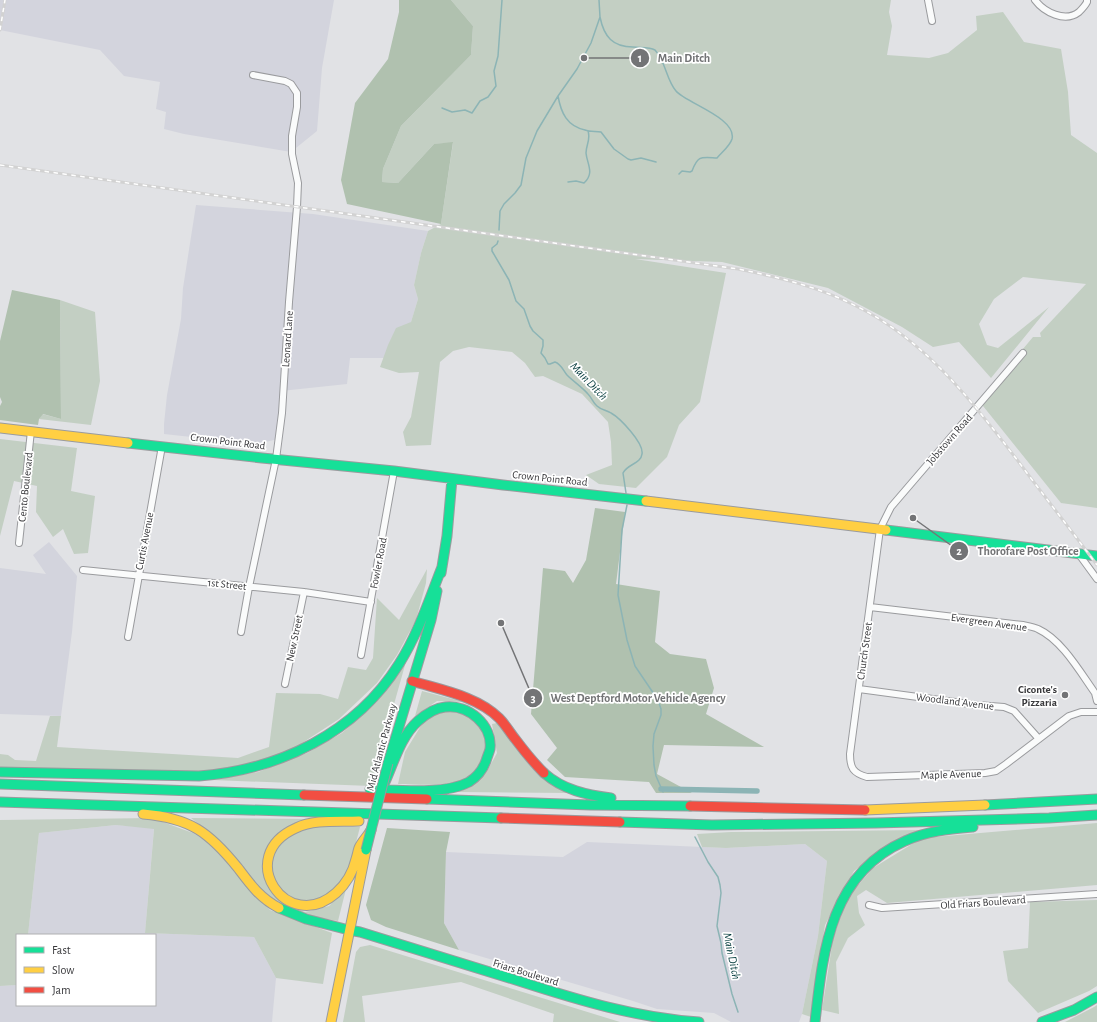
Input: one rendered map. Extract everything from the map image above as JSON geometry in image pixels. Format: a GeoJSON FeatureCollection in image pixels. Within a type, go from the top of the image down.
{"type":"FeatureCollection","features":[{"type":"Feature","properties":{"kind":"main road","name":"Crown Point Road"},"geometry":{"type":"LineString","coordinates":[[0,428],[276,459],[394,470],[452,479],[1097,556]]}},
{"type":"Feature","properties":{"kind":"main road","name":"Mid Atlantic Parkway"},"geometry":{"type":"LineString","coordinates":[[331,1022],[363,849],[371,830],[382,787],[391,763],[412,681],[431,620],[442,567],[452,479]]}},
{"type":"Feature","properties":{"kind":"main road"},"geometry":{"type":"LineString","coordinates":[[0,772],[185,777],[208,776],[258,767],[294,754],[346,723],[380,690],[414,638],[442,567]]}},
{"type":"Feature","properties":{"kind":"main road"},"geometry":{"type":"LineString","coordinates":[[412,681],[474,701],[493,713],[549,778],[585,794],[624,800],[766,802],[804,808]]}},
{"type":"Feature","properties":{"kind":"main road"},"geometry":{"type":"LineString","coordinates":[[73,787],[89,782],[243,787],[414,790],[451,787],[469,782],[482,771],[488,760],[490,747],[488,734],[482,723],[472,712],[458,706],[442,707],[428,712],[417,721],[391,763]]}},
{"type":"Feature","properties":{"kind":"main road"},"geometry":{"type":"LineString","coordinates":[[0,784],[583,804],[843,810],[878,810],[1046,803],[1097,799]]}},
{"type":"Feature","properties":{"kind":"main road"},"geometry":{"type":"LineString","coordinates":[[0,802],[676,824],[756,825],[854,824],[1049,818],[1097,815]]}},
{"type":"Feature","properties":{"kind":"main road","name":"Friars Boulevard"},"geometry":{"type":"LineString","coordinates":[[0,808],[148,814],[176,819],[199,829],[214,840],[265,900],[288,912],[336,928],[360,932],[612,1010],[699,1022]]}},
{"type":"Feature","properties":{"kind":"main road"},"geometry":{"type":"LineString","coordinates":[[815,1022],[827,936],[835,914],[846,892],[864,870],[884,854],[904,842],[920,836],[966,828],[1025,824],[1049,818]]}},
{"type":"Feature","properties":{"kind":"main road"},"geometry":{"type":"LineString","coordinates":[[363,849],[343,887],[331,898],[318,905],[302,906],[287,901],[275,891],[268,877],[266,866],[270,848],[275,840],[296,827],[312,824],[359,821],[656,830],[676,824]]}},
{"type":"Feature","properties":{"kind":"main road"},"geometry":{"type":"LineString","coordinates":[[1042,1022],[1074,1010],[1097,997]]}},
{"type":"Feature","properties":{"kind":"street"},"geometry":{"type":"LineString","coordinates":[[928,0],[932,21]]}},
{"type":"Feature","properties":{"kind":"street"},"geometry":{"type":"LineString","coordinates":[[1035,0],[1052,14],[1069,17],[1078,13],[1088,0]]}},
{"type":"Feature","properties":{"kind":"street","name":"Leonard Lane"},"geometry":{"type":"LineString","coordinates":[[241,632],[276,459],[282,413],[289,302],[298,207],[298,183],[292,154],[292,136],[297,106],[297,92],[291,84],[285,80],[253,75]]}},
{"type":"Feature","properties":{"kind":"street","name":"Jobstown Road"},"geometry":{"type":"LineString","coordinates":[[880,530],[891,506],[1023,352]]}},
{"type":"Feature","properties":{"kind":"street","name":"Cento Boulevard"},"geometry":{"type":"LineString","coordinates":[[19,542],[31,431]]}},
{"type":"Feature","properties":{"kind":"street","name":"Curtis Avenue"},"geometry":{"type":"LineString","coordinates":[[128,637],[162,446]]}},
{"type":"Feature","properties":{"kind":"street","name":"Fowler Road"},"geometry":{"type":"LineString","coordinates":[[361,655],[394,470]]}},
{"type":"Feature","properties":{"kind":"street","name":"Church Street"},"geometry":{"type":"LineString","coordinates":[[854,771],[850,763],[850,754],[880,530]]}},
{"type":"Feature","properties":{"kind":"street"},"geometry":{"type":"LineString","coordinates":[[1078,553],[1097,578]]}},
{"type":"Feature","properties":{"kind":"street","name":"1st Street"},"geometry":{"type":"LineString","coordinates":[[83,570],[304,592],[371,602]]}},
{"type":"Feature","properties":{"kind":"street","name":"New Street"},"geometry":{"type":"LineString","coordinates":[[285,684],[304,592]]}},
{"type":"Feature","properties":{"kind":"street","name":"Evergreen Avenue"},"geometry":{"type":"LineString","coordinates":[[870,607],[1038,628],[1050,636],[1061,647],[1095,693],[1097,701]]}},
{"type":"Feature","properties":{"kind":"street","name":"Woodland Avenue"},"geometry":{"type":"LineString","coordinates":[[859,689],[1004,707],[1014,711],[1039,739]]}},
{"type":"Feature","properties":{"kind":"street"},"geometry":{"type":"LineString","coordinates":[[1097,705],[1097,712]]}},
{"type":"Feature","properties":{"kind":"street","name":"Maple Avenue"},"geometry":{"type":"LineString","coordinates":[[854,771],[867,776],[996,771],[1069,716],[1081,712],[1097,712]]}},
{"type":"Feature","properties":{"kind":"street","name":"Old Friars Boulevard"},"geometry":{"type":"LineString","coordinates":[[869,905],[882,908],[1097,894]]}},
{"type":"Feature","properties":{"kind":"shaded area"},"geometry":{"type":"Polygon","coordinates":[[[0,0],[334,0],[322,68],[317,131],[291,152],[184,134],[164,129],[166,112],[156,109],[160,82],[124,76],[100,50],[0,30],[0,0]]]}},
{"type":"Feature","properties":{"kind":"shaded area"},"geometry":{"type":"Polygon","coordinates":[[[451,0],[891,0],[889,12],[892,26],[887,55],[929,58],[948,53],[977,30],[976,16],[1003,12],[1024,42],[1061,49],[1068,92],[1071,135],[1097,153],[1097,508],[1061,503],[979,401],[1033,337],[1041,337],[1040,333],[1086,284],[1023,277],[994,299],[979,324],[987,345],[998,348],[1049,307],[991,378],[959,342],[933,347],[902,327],[828,288],[722,262],[635,259],[726,273],[700,402],[679,425],[667,457],[636,488],[599,484],[586,475],[612,465],[608,422],[582,394],[543,376],[535,377],[525,363],[512,352],[469,347],[453,351],[440,362],[431,445],[406,446],[403,432],[411,417],[419,372],[399,373],[380,367],[396,328],[411,322],[418,299],[414,285],[421,253],[428,231],[441,224],[453,143],[434,144],[398,183],[382,182],[383,169],[401,126],[471,55],[473,26],[451,0]]]}},
{"type":"Feature","properties":{"kind":"shaded area"},"geometry":{"type":"Polygon","coordinates":[[[196,205],[313,214],[428,231],[421,253],[414,285],[418,299],[411,322],[386,358],[350,358],[347,384],[281,391],[278,439],[257,444],[164,434],[167,395],[181,319],[183,288],[196,205]]]}},
{"type":"Feature","properties":{"kind":"shaded area"},"geometry":{"type":"Polygon","coordinates":[[[60,300],[95,312],[100,381],[91,425],[39,419],[42,414],[61,419],[60,300]]]}},
{"type":"Feature","properties":{"kind":"shaded area"},"geometry":{"type":"Polygon","coordinates":[[[0,439],[77,448],[71,491],[95,496],[88,553],[74,554],[63,529],[53,537],[36,512],[37,486],[14,481],[0,536],[0,439]]]}},
{"type":"Feature","properties":{"kind":"shaded area"},"geometry":{"type":"Polygon","coordinates":[[[49,542],[77,576],[72,632],[61,716],[0,714],[0,568],[46,574],[33,555],[49,542]]]}},
{"type":"Feature","properties":{"kind":"shaded area"},"geometry":{"type":"Polygon","coordinates":[[[427,569],[426,583],[416,620],[397,655],[377,683],[339,719],[293,749],[254,764],[207,772],[0,769],[0,754],[8,755],[15,760],[36,761],[50,716],[61,716],[57,747],[238,758],[269,747],[276,693],[320,694],[338,699],[348,667],[366,670],[373,658],[377,598],[399,620],[427,569]]]}},
{"type":"Feature","properties":{"kind":"shaded area"},"geometry":{"type":"Polygon","coordinates":[[[407,658],[371,786],[213,780],[258,772],[307,753],[342,733],[376,703],[407,658]]]}},
{"type":"Feature","properties":{"kind":"shaded area"},"geometry":{"type":"Polygon","coordinates":[[[422,691],[464,702],[437,701],[415,716],[422,691]]]}},
{"type":"Feature","properties":{"kind":"shaded area"},"geometry":{"type":"Polygon","coordinates":[[[460,710],[468,714],[477,722],[487,740],[488,746],[484,759],[474,773],[461,781],[434,785],[398,784],[405,752],[422,724],[438,711],[460,710]]]}},
{"type":"Feature","properties":{"kind":"shaded area"},"geometry":{"type":"Polygon","coordinates":[[[497,723],[571,793],[457,792],[487,771],[497,753],[492,724],[497,723]]]}},
{"type":"Feature","properties":{"kind":"shaded area"},"geometry":{"type":"Polygon","coordinates":[[[152,818],[193,833],[211,844],[270,910],[332,933],[323,984],[276,978],[254,937],[145,933],[154,829],[116,825],[39,833],[28,934],[16,934],[16,985],[0,986],[0,820],[152,818]]]}},
{"type":"Feature","properties":{"kind":"shaded area"},"geometry":{"type":"Polygon","coordinates":[[[191,818],[306,819],[264,853],[282,902],[305,912],[329,906],[346,889],[338,921],[310,916],[282,906],[257,886],[204,828],[191,818]]]}},
{"type":"Feature","properties":{"kind":"shaded area"},"geometry":{"type":"Polygon","coordinates":[[[1097,823],[1097,885],[887,903],[866,890],[857,896],[859,913],[865,925],[848,938],[836,962],[839,1014],[822,1010],[833,939],[847,898],[873,868],[922,838],[1097,823]]]}},
{"type":"Feature","properties":{"kind":"shaded area"},"geometry":{"type":"Polygon","coordinates":[[[116,825],[154,828],[145,933],[254,937],[276,978],[272,1022],[0,1022],[0,986],[16,985],[16,1006],[156,1006],[156,934],[28,934],[39,833],[116,825]]]}},
{"type":"Feature","properties":{"kind":"shaded area"},"geometry":{"type":"Polygon","coordinates":[[[318,826],[360,827],[351,862],[341,884],[322,898],[306,902],[285,895],[271,879],[272,859],[280,840],[304,829],[318,826]]]}},
{"type":"Feature","properties":{"kind":"shaded area"},"geometry":{"type":"Polygon","coordinates":[[[924,830],[892,842],[854,871],[825,925],[811,1017],[802,1014],[818,936],[827,861],[805,844],[726,848],[702,847],[697,834],[731,832],[924,830]]]}},
{"type":"Feature","properties":{"kind":"shaded area"},"geometry":{"type":"Polygon","coordinates":[[[587,842],[726,848],[805,844],[827,861],[818,936],[802,1014],[799,1022],[731,1022],[714,1013],[657,1009],[459,950],[444,923],[446,852],[563,857],[587,842]]]}},
{"type":"Feature","properties":{"kind":"shaded area"},"geometry":{"type":"Polygon","coordinates":[[[1097,900],[1097,986],[1089,991],[1038,1013],[1008,981],[1003,951],[1028,948],[1030,902],[1097,900]]]}},
{"type":"Feature","properties":{"kind":"shaded area"},"geometry":{"type":"Polygon","coordinates":[[[370,945],[620,1022],[553,1022],[554,1014],[461,982],[362,996],[365,1022],[343,1022],[356,952],[360,947],[370,945]]]}},
{"type":"Feature","properties":{"kind":"shaded area"},"geometry":{"type":"Polygon","coordinates":[[[1097,1005],[1097,1022],[1065,1022],[1094,1007],[1097,1005]]]}},
{"type":"Feature","properties":{"kind":"green space"},"geometry":{"type":"Polygon","coordinates":[[[399,0],[451,0],[473,26],[471,55],[401,126],[383,169],[382,182],[398,183],[434,144],[453,142],[441,224],[347,204],[341,180],[355,103],[388,59],[399,12],[399,0]]]}},
{"type":"Feature","properties":{"kind":"green space"},"geometry":{"type":"Polygon","coordinates":[[[12,290],[60,300],[61,419],[43,414],[39,419],[38,425],[0,420],[0,406],[2,402],[0,397],[0,341],[12,290]]]}},
{"type":"Feature","properties":{"kind":"green space"},"geometry":{"type":"Polygon","coordinates":[[[595,508],[625,512],[616,584],[660,591],[655,642],[670,654],[706,659],[714,688],[706,714],[764,747],[664,745],[657,774],[692,793],[656,793],[649,782],[565,777],[547,760],[557,748],[531,714],[543,568],[565,571],[573,583],[586,560],[595,508]]]}},
{"type":"Feature","properties":{"kind":"green space"},"geometry":{"type":"Polygon","coordinates":[[[387,828],[450,832],[446,852],[444,923],[459,950],[386,927],[371,920],[366,905],[387,828]]]}},
{"type":"Feature","properties":{"kind":"waterway"},"geometry":{"type":"LineString","coordinates":[[442,108],[452,112],[465,110],[472,113],[480,101],[488,97],[496,86],[494,71],[498,56],[502,0]]}},
{"type":"Feature","properties":{"kind":"waterway","name":"Main Ditch"},"geometry":{"type":"LineString","coordinates":[[499,230],[500,211],[504,204],[521,185],[526,158],[537,131],[558,96],[577,69],[591,43],[600,17],[599,0]]}},
{"type":"Feature","properties":{"kind":"waterway"},"geometry":{"type":"LineString","coordinates":[[600,17],[604,30],[610,40],[626,47],[648,48],[655,50],[662,60],[670,81],[676,91],[681,96],[719,118],[727,124],[731,131],[731,142],[717,158],[701,158],[696,162],[692,171],[682,171],[679,174]]}},
{"type":"Feature","properties":{"kind":"waterway"},"geometry":{"type":"LineString","coordinates":[[558,96],[563,113],[569,122],[587,131],[601,132],[614,149],[628,159],[631,160],[641,158],[656,162]]}},
{"type":"Feature","properties":{"kind":"waterway"},"geometry":{"type":"LineString","coordinates":[[568,182],[576,181],[584,183],[589,176],[590,168],[586,153],[589,137],[588,131]]}},
{"type":"Feature","properties":{"kind":"waterway","name":"Main Ditch"},"geometry":{"type":"LineString","coordinates":[[498,241],[492,248],[492,251],[509,280],[516,301],[524,309],[530,326],[533,331],[543,340],[541,353],[548,364],[555,362],[559,364],[567,375],[588,394],[596,405],[615,416],[625,425],[642,449],[642,454],[639,460],[623,473],[626,493]]}},
{"type":"Feature","properties":{"kind":"waterway","name":"Main Ditch"},"geometry":{"type":"LineString","coordinates":[[627,505],[622,530],[618,595],[627,640],[635,666],[658,700],[661,709],[661,715],[654,734],[653,746],[656,776],[663,792]]}},
{"type":"Feature","properties":{"kind":"waterway"},"geometry":{"type":"LineString","coordinates":[[661,789],[757,791]]}},
{"type":"Feature","properties":{"kind":"waterway","name":"Main Ditch"},"geometry":{"type":"LineString","coordinates":[[695,837],[718,877],[720,885],[721,893],[717,926],[732,994],[738,1012]]}},
{"type":"Feature","properties":{"kind":"railway"},"geometry":{"type":"LineString","coordinates":[[0,30],[5,0]]}},
{"type":"Feature","properties":{"kind":"railway"},"geometry":{"type":"LineString","coordinates":[[0,165],[738,269],[768,275],[828,293],[881,320],[904,336],[946,374],[983,416],[1097,565]]}},
{"type":"Feature","properties":{"kind":"traffic: fast"},"geometry":{"type":"LineString","coordinates":[[128,443],[394,471],[646,501]]}},
{"type":"Feature","properties":{"kind":"traffic: fast"},"geometry":{"type":"LineString","coordinates":[[441,573],[447,536],[452,479]]}},
{"type":"Feature","properties":{"kind":"traffic: fast"},"geometry":{"type":"LineString","coordinates":[[886,530],[1097,556]]}},
{"type":"Feature","properties":{"kind":"traffic: fast"},"geometry":{"type":"LineString","coordinates":[[0,772],[199,776],[258,766],[313,744],[338,728],[361,710],[381,688],[399,664],[406,653],[423,617],[442,567]]}},
{"type":"Feature","properties":{"kind":"traffic: fast"},"geometry":{"type":"LineString","coordinates":[[388,763],[431,620],[437,591]]}},
{"type":"Feature","properties":{"kind":"traffic: fast"},"geometry":{"type":"LineString","coordinates":[[370,789],[421,791],[447,789],[469,782],[475,778],[483,767],[490,749],[490,740],[483,724],[470,713],[454,707],[441,708],[427,714],[412,727],[402,742],[385,782]]}},
{"type":"Feature","properties":{"kind":"traffic: fast"},"geometry":{"type":"LineString","coordinates":[[366,850],[388,763]]}},
{"type":"Feature","properties":{"kind":"traffic: fast"},"geometry":{"type":"LineString","coordinates":[[544,773],[551,779],[567,788],[611,798]]}},
{"type":"Feature","properties":{"kind":"traffic: fast"},"geometry":{"type":"LineString","coordinates":[[0,784],[304,795]]}},
{"type":"Feature","properties":{"kind":"traffic: fast"},"geometry":{"type":"LineString","coordinates":[[427,799],[590,805],[690,806]]}},
{"type":"Feature","properties":{"kind":"traffic: fast"},"geometry":{"type":"LineString","coordinates":[[985,805],[1097,799]]}},
{"type":"Feature","properties":{"kind":"traffic: fast"},"geometry":{"type":"LineString","coordinates":[[0,802],[501,818]]}},
{"type":"Feature","properties":{"kind":"traffic: fast"},"geometry":{"type":"LineString","coordinates":[[620,822],[712,825],[876,823],[1049,818],[1097,815]]}},
{"type":"Feature","properties":{"kind":"traffic: fast"},"geometry":{"type":"LineString","coordinates":[[815,1022],[827,942],[835,917],[846,894],[860,873],[880,855],[905,841],[938,831],[973,827]]}},
{"type":"Feature","properties":{"kind":"traffic: fast"},"geometry":{"type":"LineString","coordinates":[[279,908],[306,919],[349,930]]}},
{"type":"Feature","properties":{"kind":"traffic: fast"},"geometry":{"type":"LineString","coordinates":[[349,930],[360,932],[541,988],[608,1007],[653,1017],[699,1022]]}},
{"type":"Feature","properties":{"kind":"traffic: fast"},"geometry":{"type":"LineString","coordinates":[[1042,1022],[1074,1010],[1097,997]]}},
{"type":"Feature","properties":{"kind":"traffic: slow"},"geometry":{"type":"LineString","coordinates":[[0,428],[128,443]]}},
{"type":"Feature","properties":{"kind":"traffic: slow"},"geometry":{"type":"LineString","coordinates":[[646,501],[886,530]]}},
{"type":"Feature","properties":{"kind":"traffic: slow"},"geometry":{"type":"LineString","coordinates":[[865,810],[985,805]]}},
{"type":"Feature","properties":{"kind":"traffic: slow"},"geometry":{"type":"LineString","coordinates":[[143,814],[174,819],[186,823],[208,836],[228,856],[251,885],[266,900],[279,908]]}},
{"type":"Feature","properties":{"kind":"traffic: slow"},"geometry":{"type":"LineString","coordinates":[[359,821],[311,823],[296,828],[278,841],[269,856],[268,872],[274,887],[285,899],[300,905],[318,904],[336,893],[349,878],[355,864],[359,848],[371,830]]}},
{"type":"Feature","properties":{"kind":"traffic: slow"},"geometry":{"type":"LineString","coordinates":[[331,1022],[366,850]]}},
{"type":"Feature","properties":{"kind":"traffic: jam"},"geometry":{"type":"LineString","coordinates":[[412,681],[469,699],[490,710],[499,718],[526,753],[544,773]]}},
{"type":"Feature","properties":{"kind":"traffic: jam"},"geometry":{"type":"LineString","coordinates":[[304,795],[427,799]]}},
{"type":"Feature","properties":{"kind":"traffic: jam"},"geometry":{"type":"LineString","coordinates":[[690,806],[865,810]]}},
{"type":"Feature","properties":{"kind":"traffic: jam"},"geometry":{"type":"LineString","coordinates":[[501,818],[620,822]]}},
{"type":"Feature","properties":{"kind":"place","name":"Main Ditch"},"geometry":{"type":"Point","coordinates":[584,58]}},
{"type":"Feature","properties":{"kind":"place","name":"Thorofare Post Office"},"geometry":{"type":"Point","coordinates":[913,518]}},
{"type":"Feature","properties":{"kind":"place","name":"West Deptford Motor Vehicle Agency"},"geometry":{"type":"Point","coordinates":[501,623]}},
{"type":"Feature","properties":{"kind":"place","name":"Ciconte's Pizzaria"},"geometry":{"type":"Point","coordinates":[1065,695]}}]}
